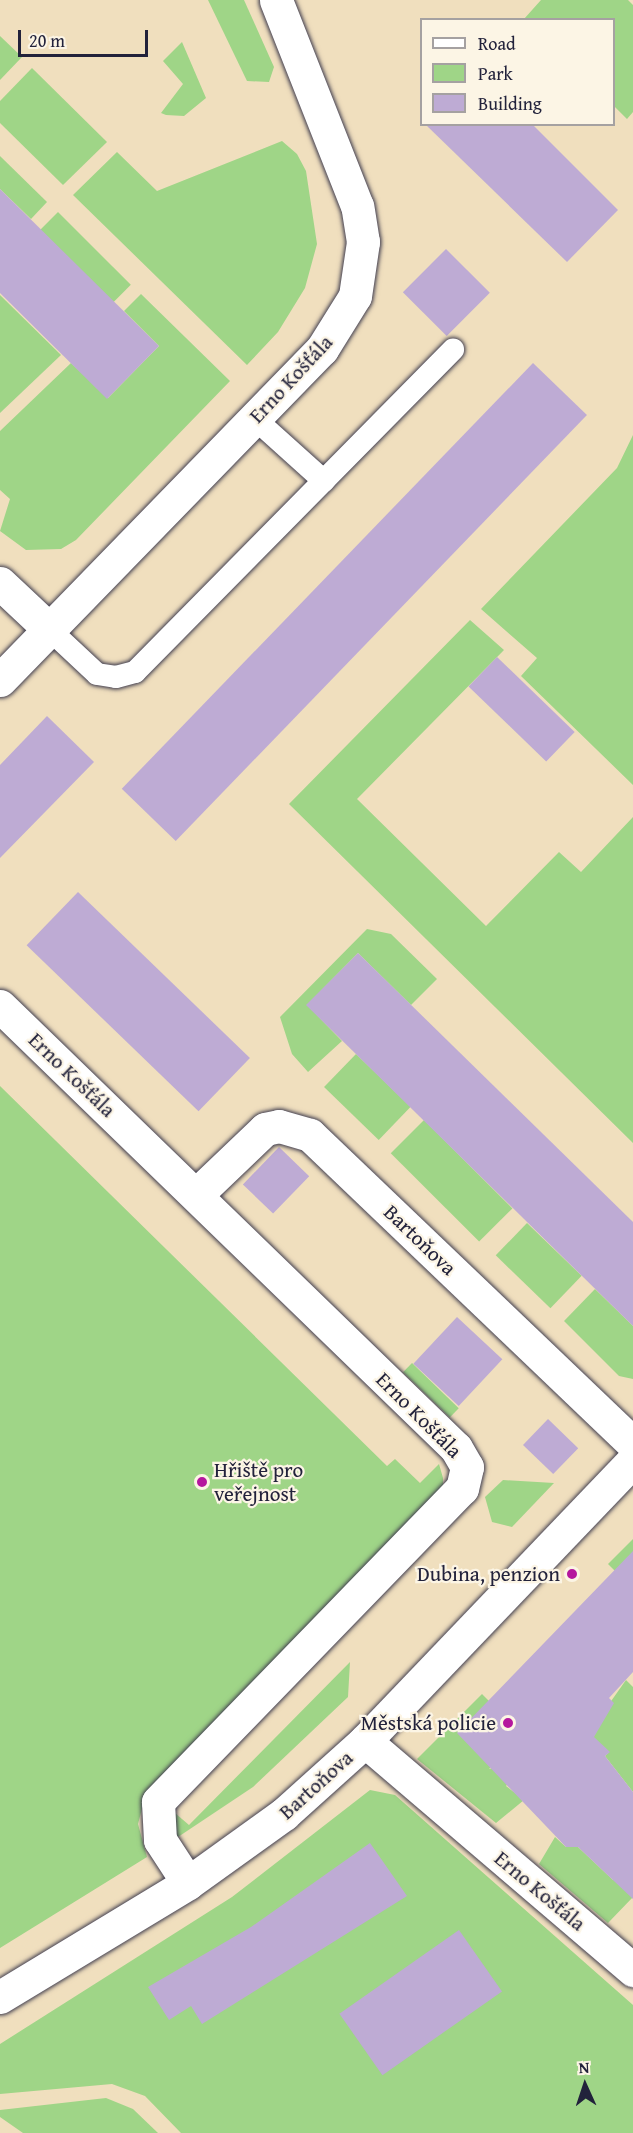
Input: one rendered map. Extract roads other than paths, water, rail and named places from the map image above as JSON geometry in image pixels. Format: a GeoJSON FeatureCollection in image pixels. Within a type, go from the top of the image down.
{"type":"FeatureCollection","features":[{"type":"Feature","properties":{"kind":"street","name":"Erno Košťála"},"geometry":{"type":"LineString","coordinates":[[0,680],[254,418],[340,324],[355,296],[363,242],[342,158],[276,0]]}},
{"type":"Feature","properties":{"kind":"street"},"geometry":{"type":"LineString","coordinates":[[0,583],[50,630]]}},
{"type":"Feature","properties":{"kind":"street","name":"Erno Košťála"},"geometry":{"type":"LineString","coordinates":[[0,1006],[456,1449],[468,1467],[462,1488],[158,1802],[160,1840],[188,1883]]}},
{"type":"Feature","properties":{"kind":"street","name":"Bartoňova"},"geometry":{"type":"LineString","coordinates":[[196,1196],[265,1129],[279,1126],[310,1135],[633,1444]]}},
{"type":"Feature","properties":{"kind":"street","name":"Bartoňova"},"geometry":{"type":"LineString","coordinates":[[0,1997],[188,1883],[284,1814],[364,1741],[633,1461]]}},
{"type":"Feature","properties":{"kind":"street","name":"Erno Košťála"},"geometry":{"type":"LineString","coordinates":[[364,1741],[633,1970]]}},
{"type":"Feature","properties":{"kind":"lane"},"geometry":{"type":"LineString","coordinates":[[50,630],[97,674],[116,677],[135,672],[453,350]]}},
{"type":"Feature","properties":{"kind":"lane"},"geometry":{"type":"LineString","coordinates":[[254,418],[324,481]]}},
{"type":"Feature","properties":{"kind":"place","name":"Hřiště pro veřejnost"},"geometry":{"type":"Point","coordinates":[202,1482]}},
{"type":"Feature","properties":{"kind":"place","name":"Dubina, penzion"},"geometry":{"type":"Point","coordinates":[572,1574]}},
{"type":"Feature","properties":{"kind":"place","name":"Městská policie"},"geometry":{"type":"Point","coordinates":[508,1723]}}]}
